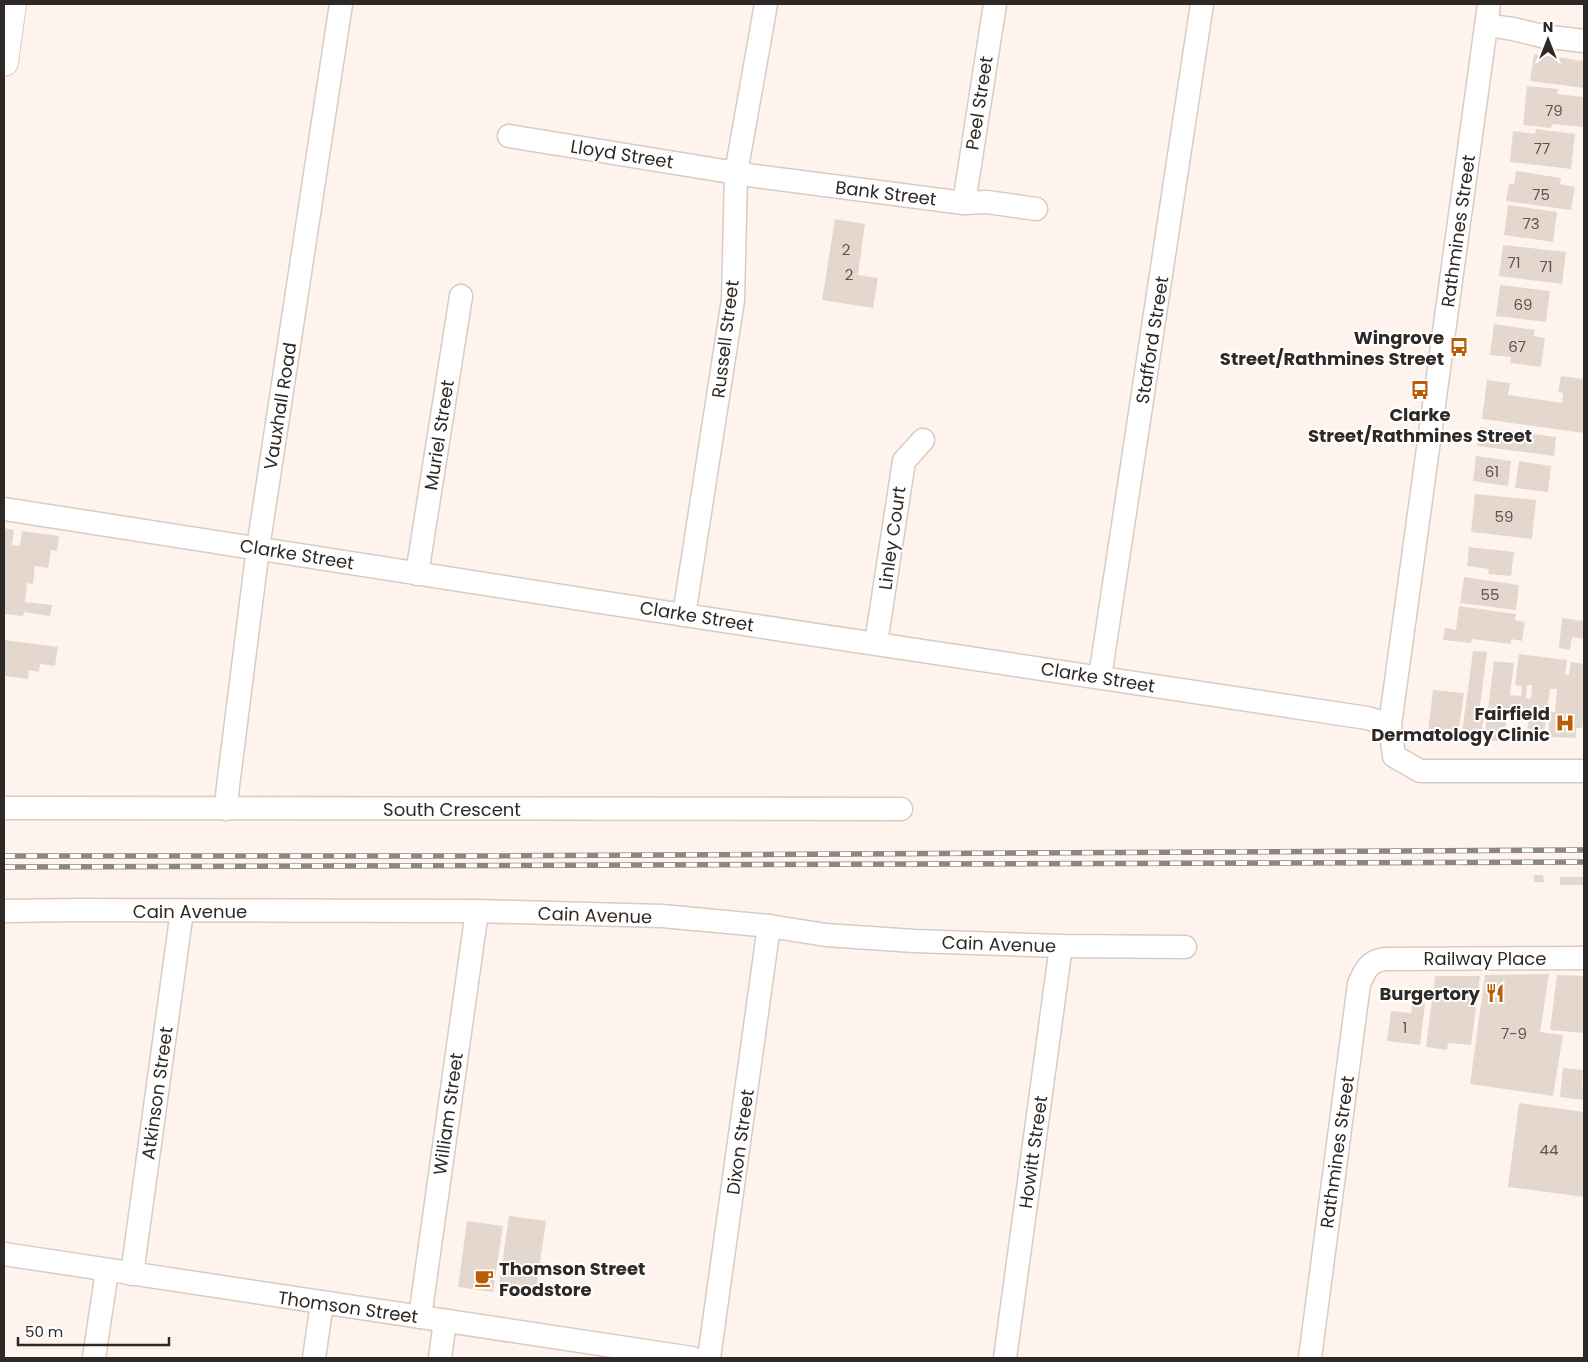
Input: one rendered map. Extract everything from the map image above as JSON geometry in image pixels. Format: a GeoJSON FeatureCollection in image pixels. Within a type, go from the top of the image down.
{"type":"FeatureCollection","features":[{"type":"Feature","properties":{"kind":"street"},"geometry":{"type":"LineString","coordinates":[[4,62],[12,4]]}},
{"type":"Feature","properties":{"kind":"street","name":"Vauxhall Road"},"geometry":{"type":"LineString","coordinates":[[226,809],[258,548],[341,4]]}},
{"type":"Feature","properties":{"kind":"street","name":"Russell Street"},"geometry":{"type":"LineString","coordinates":[[684,615],[733,300],[736,173],[766,4]]}},
{"type":"Feature","properties":{"kind":"street","name":"Peel Street"},"geometry":{"type":"LineString","coordinates":[[964,203],[994,4]]}},
{"type":"Feature","properties":{"kind":"street","name":"Stafford Street"},"geometry":{"type":"LineString","coordinates":[[1100,677],[1202,4]]}},
{"type":"Feature","properties":{"kind":"street"},"geometry":{"type":"LineString","coordinates":[[1488,14],[1512,29],[1542,36],[1584,41]]}},
{"type":"Feature","properties":{"kind":"street","name":"Rathmines Street"},"geometry":{"type":"LineString","coordinates":[[1488,14],[1390,725],[1394,756],[1420,771],[1584,771]]}},
{"type":"Feature","properties":{"kind":"street","name":"Lloyd Street"},"geometry":{"type":"LineString","coordinates":[[509,136],[736,173]]}},
{"type":"Feature","properties":{"kind":"street","name":"Bank Street"},"geometry":{"type":"LineString","coordinates":[[736,173],[964,203],[986,202],[1036,209]]}},
{"type":"Feature","properties":{"kind":"street","name":"Muriel Street"},"geometry":{"type":"LineString","coordinates":[[417,574],[461,296]]}},
{"type":"Feature","properties":{"kind":"street","name":"Linley Court"},"geometry":{"type":"LineString","coordinates":[[876,643],[904,461],[923,440]]}},
{"type":"Feature","properties":{"kind":"street","name":"Clarke Street"},"geometry":{"type":"LineString","coordinates":[[4,509],[684,615],[1367,718],[1390,725]]}},
{"type":"Feature","properties":{"kind":"street","name":"South Crescent"},"geometry":{"type":"LineString","coordinates":[[4,808],[901,809]]}},
{"type":"Feature","properties":{"kind":"street","name":"Cain Avenue"},"geometry":{"type":"LineString","coordinates":[[4,911],[477,912],[662,916],[769,926],[826,934],[895,939],[1061,946],[1185,947]]}},
{"type":"Feature","properties":{"kind":"street","name":"Atkinson Street"},"geometry":{"type":"LineString","coordinates":[[132,1274],[182,911]]}},
{"type":"Feature","properties":{"kind":"street","name":"William Street"},"geometry":{"type":"LineString","coordinates":[[420,1317],[477,912]]}},
{"type":"Feature","properties":{"kind":"street","name":"Dixon Street"},"geometry":{"type":"LineString","coordinates":[[709,1358],[769,926]]}},
{"type":"Feature","properties":{"kind":"street","name":"Howitt Street"},"geometry":{"type":"LineString","coordinates":[[1005,1358],[1061,946]]}},
{"type":"Feature","properties":{"kind":"street","name":"Railway Place"},"geometry":{"type":"LineString","coordinates":[[1385,959],[1584,958]]}},
{"type":"Feature","properties":{"kind":"street","name":"Rathmines Street"},"geometry":{"type":"LineString","coordinates":[[1310,1358],[1359,984],[1367,966],[1378,960],[1385,959]]}},
{"type":"Feature","properties":{"kind":"street","name":"Thomson Street"},"geometry":{"type":"LineString","coordinates":[[4,1254],[692,1358]]}},
{"type":"Feature","properties":{"kind":"street"},"geometry":{"type":"LineString","coordinates":[[94,1358],[107,1271]]}},
{"type":"Feature","properties":{"kind":"street"},"geometry":{"type":"LineString","coordinates":[[314,1358],[322,1303]]}},
{"type":"Feature","properties":{"kind":"street"},"geometry":{"type":"LineString","coordinates":[[440,1358],[445,1321]]}},
{"type":"Feature","properties":{"kind":"building"},"geometry":{"type":"Polygon","coordinates":[[[1534,54],[1584,61],[1584,88],[1530,81],[1534,54]]]}},
{"type":"Feature","properties":{"kind":"building"},"geometry":{"type":"Polygon","coordinates":[[[1527,86],[1558,89],[1557,94],[1584,97],[1584,127],[1552,124],[1551,128],[1523,125],[1527,86]]]}},
{"type":"Feature","properties":{"kind":"building"},"geometry":{"type":"Polygon","coordinates":[[[1536,129],[1575,134],[1571,169],[1510,162],[1513,131],[1535,134],[1536,129]]]}},
{"type":"Feature","properties":{"kind":"building"},"geometry":{"type":"Polygon","coordinates":[[[1516,171],[1561,178],[1560,184],[1575,187],[1571,210],[1506,201],[1509,184],[1514,184],[1516,171]]]}},
{"type":"Feature","properties":{"kind":"building"},"geometry":{"type":"Polygon","coordinates":[[[1508,205],[1557,212],[1553,242],[1504,235],[1508,205]]]}},
{"type":"Feature","properties":{"kind":"building"},"geometry":{"type":"Polygon","coordinates":[[[835,219],[865,224],[858,275],[878,278],[873,308],[822,300],[835,219]]]}},
{"type":"Feature","properties":{"kind":"building"},"geometry":{"type":"Polygon","coordinates":[[[1503,245],[1566,252],[1562,284],[1499,276],[1503,245]]]}},
{"type":"Feature","properties":{"kind":"building"},"geometry":{"type":"Polygon","coordinates":[[[1500,285],[1550,291],[1546,322],[1496,316],[1500,285]]]}},
{"type":"Feature","properties":{"kind":"building"},"geometry":{"type":"Polygon","coordinates":[[[1494,324],[1535,330],[1533,336],[1545,338],[1541,367],[1510,363],[1511,357],[1490,355],[1494,324]]]}},
{"type":"Feature","properties":{"kind":"building"},"geometry":{"type":"Polygon","coordinates":[[[1561,376],[1584,379],[1584,433],[1482,419],[1487,380],[1510,383],[1508,395],[1562,403],[1563,393],[1558,392],[1561,376]]]}},
{"type":"Feature","properties":{"kind":"building"},"geometry":{"type":"Polygon","coordinates":[[[1480,427],[1556,437],[1554,456],[1477,446],[1480,427]]]}},
{"type":"Feature","properties":{"kind":"building"},"geometry":{"type":"Polygon","coordinates":[[[1476,456],[1511,461],[1508,486],[1473,481],[1476,456]]]}},
{"type":"Feature","properties":{"kind":"building"},"geometry":{"type":"Polygon","coordinates":[[[1519,461],[1551,466],[1548,492],[1515,488],[1519,461]]]}},
{"type":"Feature","properties":{"kind":"building"},"geometry":{"type":"Polygon","coordinates":[[[1475,494],[1536,500],[1532,539],[1471,532],[1475,494]]]}},
{"type":"Feature","properties":{"kind":"building"},"geometry":{"type":"Polygon","coordinates":[[[4,528],[14,530],[12,545],[20,546],[22,531],[59,536],[57,551],[51,550],[48,568],[35,566],[33,584],[27,583],[25,602],[52,605],[50,616],[24,612],[23,616],[4,614],[4,528]]]}},
{"type":"Feature","properties":{"kind":"building"},"geometry":{"type":"Polygon","coordinates":[[[1469,547],[1514,552],[1511,576],[1488,574],[1489,569],[1467,566],[1469,547]]]}},
{"type":"Feature","properties":{"kind":"building"},"geometry":{"type":"Polygon","coordinates":[[[1464,577],[1519,585],[1516,610],[1460,603],[1464,577]]]}},
{"type":"Feature","properties":{"kind":"building"},"geometry":{"type":"Polygon","coordinates":[[[1459,606],[1516,614],[1515,620],[1525,622],[1522,641],[1511,639],[1511,644],[1472,639],[1471,643],[1443,640],[1445,628],[1456,630],[1459,606]]]}},
{"type":"Feature","properties":{"kind":"building"},"geometry":{"type":"Polygon","coordinates":[[[1562,618],[1584,621],[1584,639],[1572,637],[1570,650],[1559,648],[1562,618]]]}},
{"type":"Feature","properties":{"kind":"building"},"geometry":{"type":"Polygon","coordinates":[[[4,640],[58,647],[55,666],[40,664],[39,672],[29,670],[28,679],[4,676],[4,640]]]}},
{"type":"Feature","properties":{"kind":"building"},"geometry":{"type":"Polygon","coordinates":[[[1473,651],[1487,652],[1479,713],[1484,714],[1480,740],[1461,740],[1473,651]]]}},
{"type":"Feature","properties":{"kind":"building"},"geometry":{"type":"Polygon","coordinates":[[[1519,654],[1567,660],[1565,675],[1569,675],[1571,662],[1584,664],[1584,710],[1582,728],[1576,728],[1576,738],[1548,737],[1550,712],[1555,712],[1557,689],[1550,689],[1543,741],[1526,742],[1529,716],[1507,714],[1504,741],[1484,741],[1494,661],[1514,663],[1510,695],[1521,696],[1522,686],[1515,685],[1519,654]],[[1527,685],[1526,698],[1531,699],[1532,685],[1527,685]]]}},
{"type":"Feature","properties":{"kind":"building"},"geometry":{"type":"Polygon","coordinates":[[[1433,690],[1464,693],[1457,741],[1427,740],[1433,690]]]}},
{"type":"Feature","properties":{"kind":"building"},"geometry":{"type":"Polygon","coordinates":[[[1534,875],[1543,875],[1544,882],[1534,882],[1534,875]]]}},
{"type":"Feature","properties":{"kind":"building"},"geometry":{"type":"Polygon","coordinates":[[[1560,877],[1584,877],[1584,885],[1560,885],[1560,877]]]}},
{"type":"Feature","properties":{"kind":"building"},"geometry":{"type":"Polygon","coordinates":[[[1549,974],[1540,1032],[1563,1035],[1553,1096],[1470,1084],[1485,975],[1549,974]]]}},
{"type":"Feature","properties":{"kind":"building"},"geometry":{"type":"Polygon","coordinates":[[[1557,975],[1584,976],[1584,1033],[1550,1030],[1557,975]]]}},
{"type":"Feature","properties":{"kind":"building"},"geometry":{"type":"Polygon","coordinates":[[[1435,976],[1480,976],[1471,1045],[1448,1043],[1447,1050],[1426,1047],[1435,976]]]}},
{"type":"Feature","properties":{"kind":"building"},"geometry":{"type":"Polygon","coordinates":[[[1413,1001],[1425,1003],[1420,1045],[1387,1041],[1391,1011],[1411,1013],[1413,1001]]]}},
{"type":"Feature","properties":{"kind":"building"},"geometry":{"type":"Polygon","coordinates":[[[1563,1068],[1583,1070],[1582,1086],[1584,1087],[1584,1100],[1560,1097],[1563,1068]]]}},
{"type":"Feature","properties":{"kind":"building"},"geometry":{"type":"Polygon","coordinates":[[[1519,1103],[1584,1112],[1584,1197],[1508,1187],[1519,1103]]]}},
{"type":"Feature","properties":{"kind":"building"},"geometry":{"type":"Polygon","coordinates":[[[509,1216],[546,1221],[535,1297],[498,1292],[509,1216]]]}},
{"type":"Feature","properties":{"kind":"building"},"geometry":{"type":"Polygon","coordinates":[[[467,1221],[503,1226],[493,1292],[458,1287],[467,1221]]]}},
{"type":"Feature","properties":{"kind":"railway"},"geometry":{"type":"LineString","coordinates":[[4,856],[468,856],[1584,850]]}},
{"type":"Feature","properties":{"kind":"railway"},"geometry":{"type":"LineString","coordinates":[[4,867],[1584,862]]}},
{"type":"Feature","properties":{"kind":"place","name":"Wingrove Street/Rathmines Street"},"geometry":{"type":"Point","coordinates":[1459,347]}},
{"type":"Feature","properties":{"kind":"place","name":"Clarke Street/Rathmines Street"},"geometry":{"type":"Point","coordinates":[1420,390]}},
{"type":"Feature","properties":{"kind":"place","name":"Fairfield Dermatology Clinic"},"geometry":{"type":"Point","coordinates":[1565,723]}},
{"type":"Feature","properties":{"kind":"place","name":"Burgertory"},"geometry":{"type":"Point","coordinates":[1495,993]}},
{"type":"Feature","properties":{"kind":"place","name":"Thomson Street Foodstore"},"geometry":{"type":"Point","coordinates":[484,1278]}}]}
